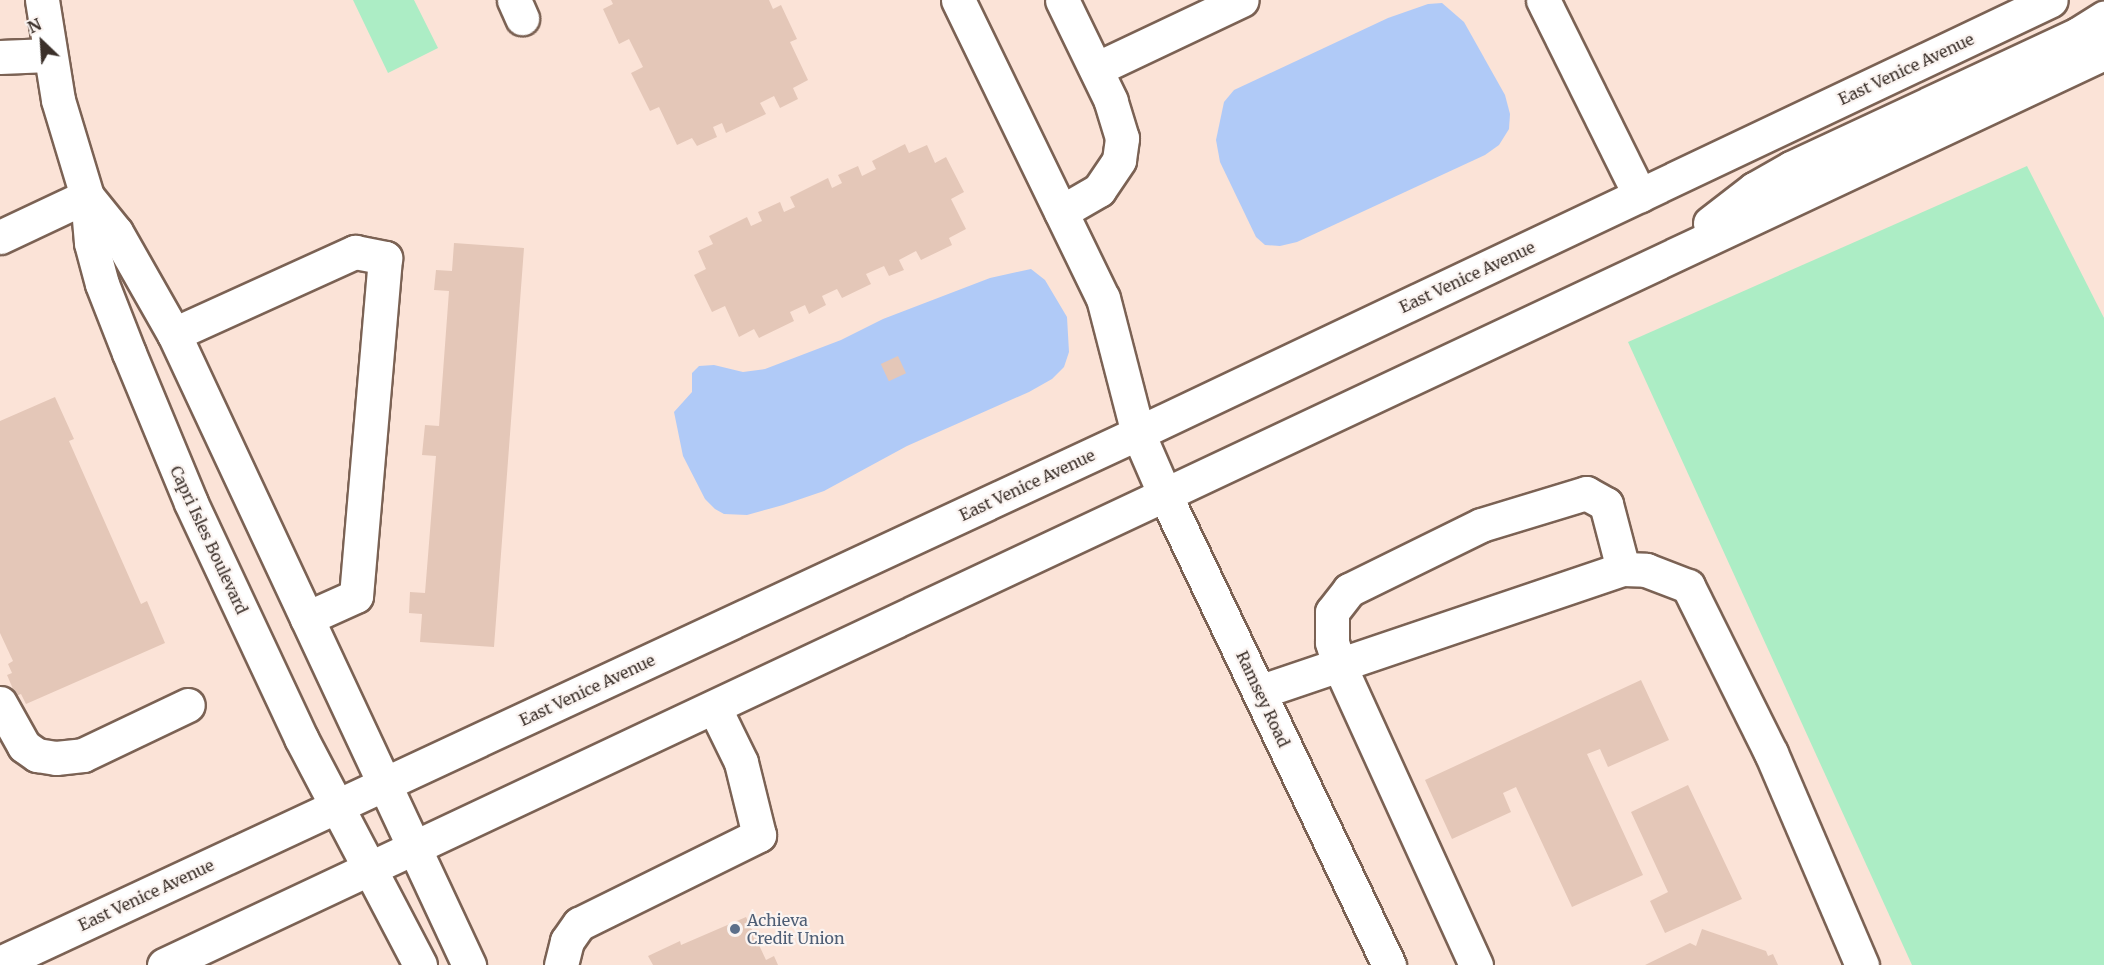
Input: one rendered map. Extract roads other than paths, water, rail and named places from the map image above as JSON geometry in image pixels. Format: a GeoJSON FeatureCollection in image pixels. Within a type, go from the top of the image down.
{"type":"FeatureCollection","features":[{"type":"Feature","properties":{"kind":"main road","name":"Capri Isles Boulevard"},"geometry":{"type":"LineString","coordinates":[[42,0],[49,56],[70,147],[87,196],[91,243],[102,284],[137,374],[191,503],[335,808],[420,965]]}},
{"type":"Feature","properties":{"kind":"main road","name":"Ramsey Road"},"geometry":{"type":"LineString","coordinates":[[957,0],[1103,298],[1138,433],[1389,965]]}},
{"type":"Feature","properties":{"kind":"main road"},"geometry":{"type":"LineString","coordinates":[[1061,212],[1099,190],[1119,160],[1122,138],[1118,119],[1062,0]]}},
{"type":"Feature","properties":{"kind":"main road"},"geometry":{"type":"LineString","coordinates":[[1096,69],[1242,0]]}},
{"type":"Feature","properties":{"kind":"main road"},"geometry":{"type":"LineString","coordinates":[[1543,0],[1640,195]]}},
{"type":"Feature","properties":{"kind":"main road","name":"East Venice Avenue"},"geometry":{"type":"LineString","coordinates":[[0,963],[1138,433],[2045,2]]}},
{"type":"Feature","properties":{"kind":"main road"},"geometry":{"type":"LineString","coordinates":[[1661,261],[1754,189],[1791,168],[2078,34],[2104,18]]}},
{"type":"Feature","properties":{"kind":"main road"},"geometry":{"type":"LineString","coordinates":[[164,965],[2104,53]]}},
{"type":"Feature","properties":{"kind":"main road"},"geometry":{"type":"LineString","coordinates":[[0,57],[49,56]]}},
{"type":"Feature","properties":{"kind":"main road","name":"Capri Isles Boulevard"},"geometry":{"type":"LineString","coordinates":[[87,196],[116,232],[174,334],[469,965]]}},
{"type":"Feature","properties":{"kind":"main road"},"geometry":{"type":"LineString","coordinates":[[0,237],[87,196]]}},
{"type":"Feature","properties":{"kind":"main road"},"geometry":{"type":"LineString","coordinates":[[174,334],[355,252],[385,258],[356,596],[307,618]]}},
{"type":"Feature","properties":{"kind":"main road"},"geometry":{"type":"LineString","coordinates":[[1476,965],[1339,664],[1332,642],[1332,612],[1349,590],[1481,525],[1586,493],[1606,504],[1623,569]]}},
{"type":"Feature","properties":{"kind":"main road"},"geometry":{"type":"LineString","coordinates":[[1259,692],[1623,569],[1646,570],[1688,586],[1771,753],[1862,965]]}},
{"type":"Feature","properties":{"kind":"main road"},"geometry":{"type":"LineString","coordinates":[[0,703],[24,746],[37,755],[56,758],[83,755],[188,705]]}},
{"type":"Feature","properties":{"kind":"main road"},"geometry":{"type":"LineString","coordinates":[[561,965],[567,941],[579,924],[759,835],[741,762],[714,707]]}},
{"type":"Feature","properties":{"kind":"water"},"geometry":{"type":"Polygon","coordinates":[[[1442,3],[1464,22],[1505,95],[1510,114],[1509,129],[1499,145],[1485,155],[1297,242],[1280,246],[1265,245],[1256,237],[1220,162],[1216,140],[1224,102],[1234,90],[1388,18],[1428,4],[1442,3]]]}},
{"type":"Feature","properties":{"kind":"water"},"geometry":{"type":"Polygon","coordinates":[[[1031,269],[1045,280],[1067,317],[1069,352],[1064,367],[1052,379],[1029,392],[907,446],[824,491],[747,515],[724,514],[705,499],[683,456],[674,412],[692,392],[692,373],[699,366],[714,365],[743,372],[765,369],[841,340],[883,319],[990,278],[1031,269]]]}},
{"type":"Feature","properties":{"kind":"place","name":"Achieva Credit Union"},"geometry":{"type":"Point","coordinates":[735,929]}}]}
